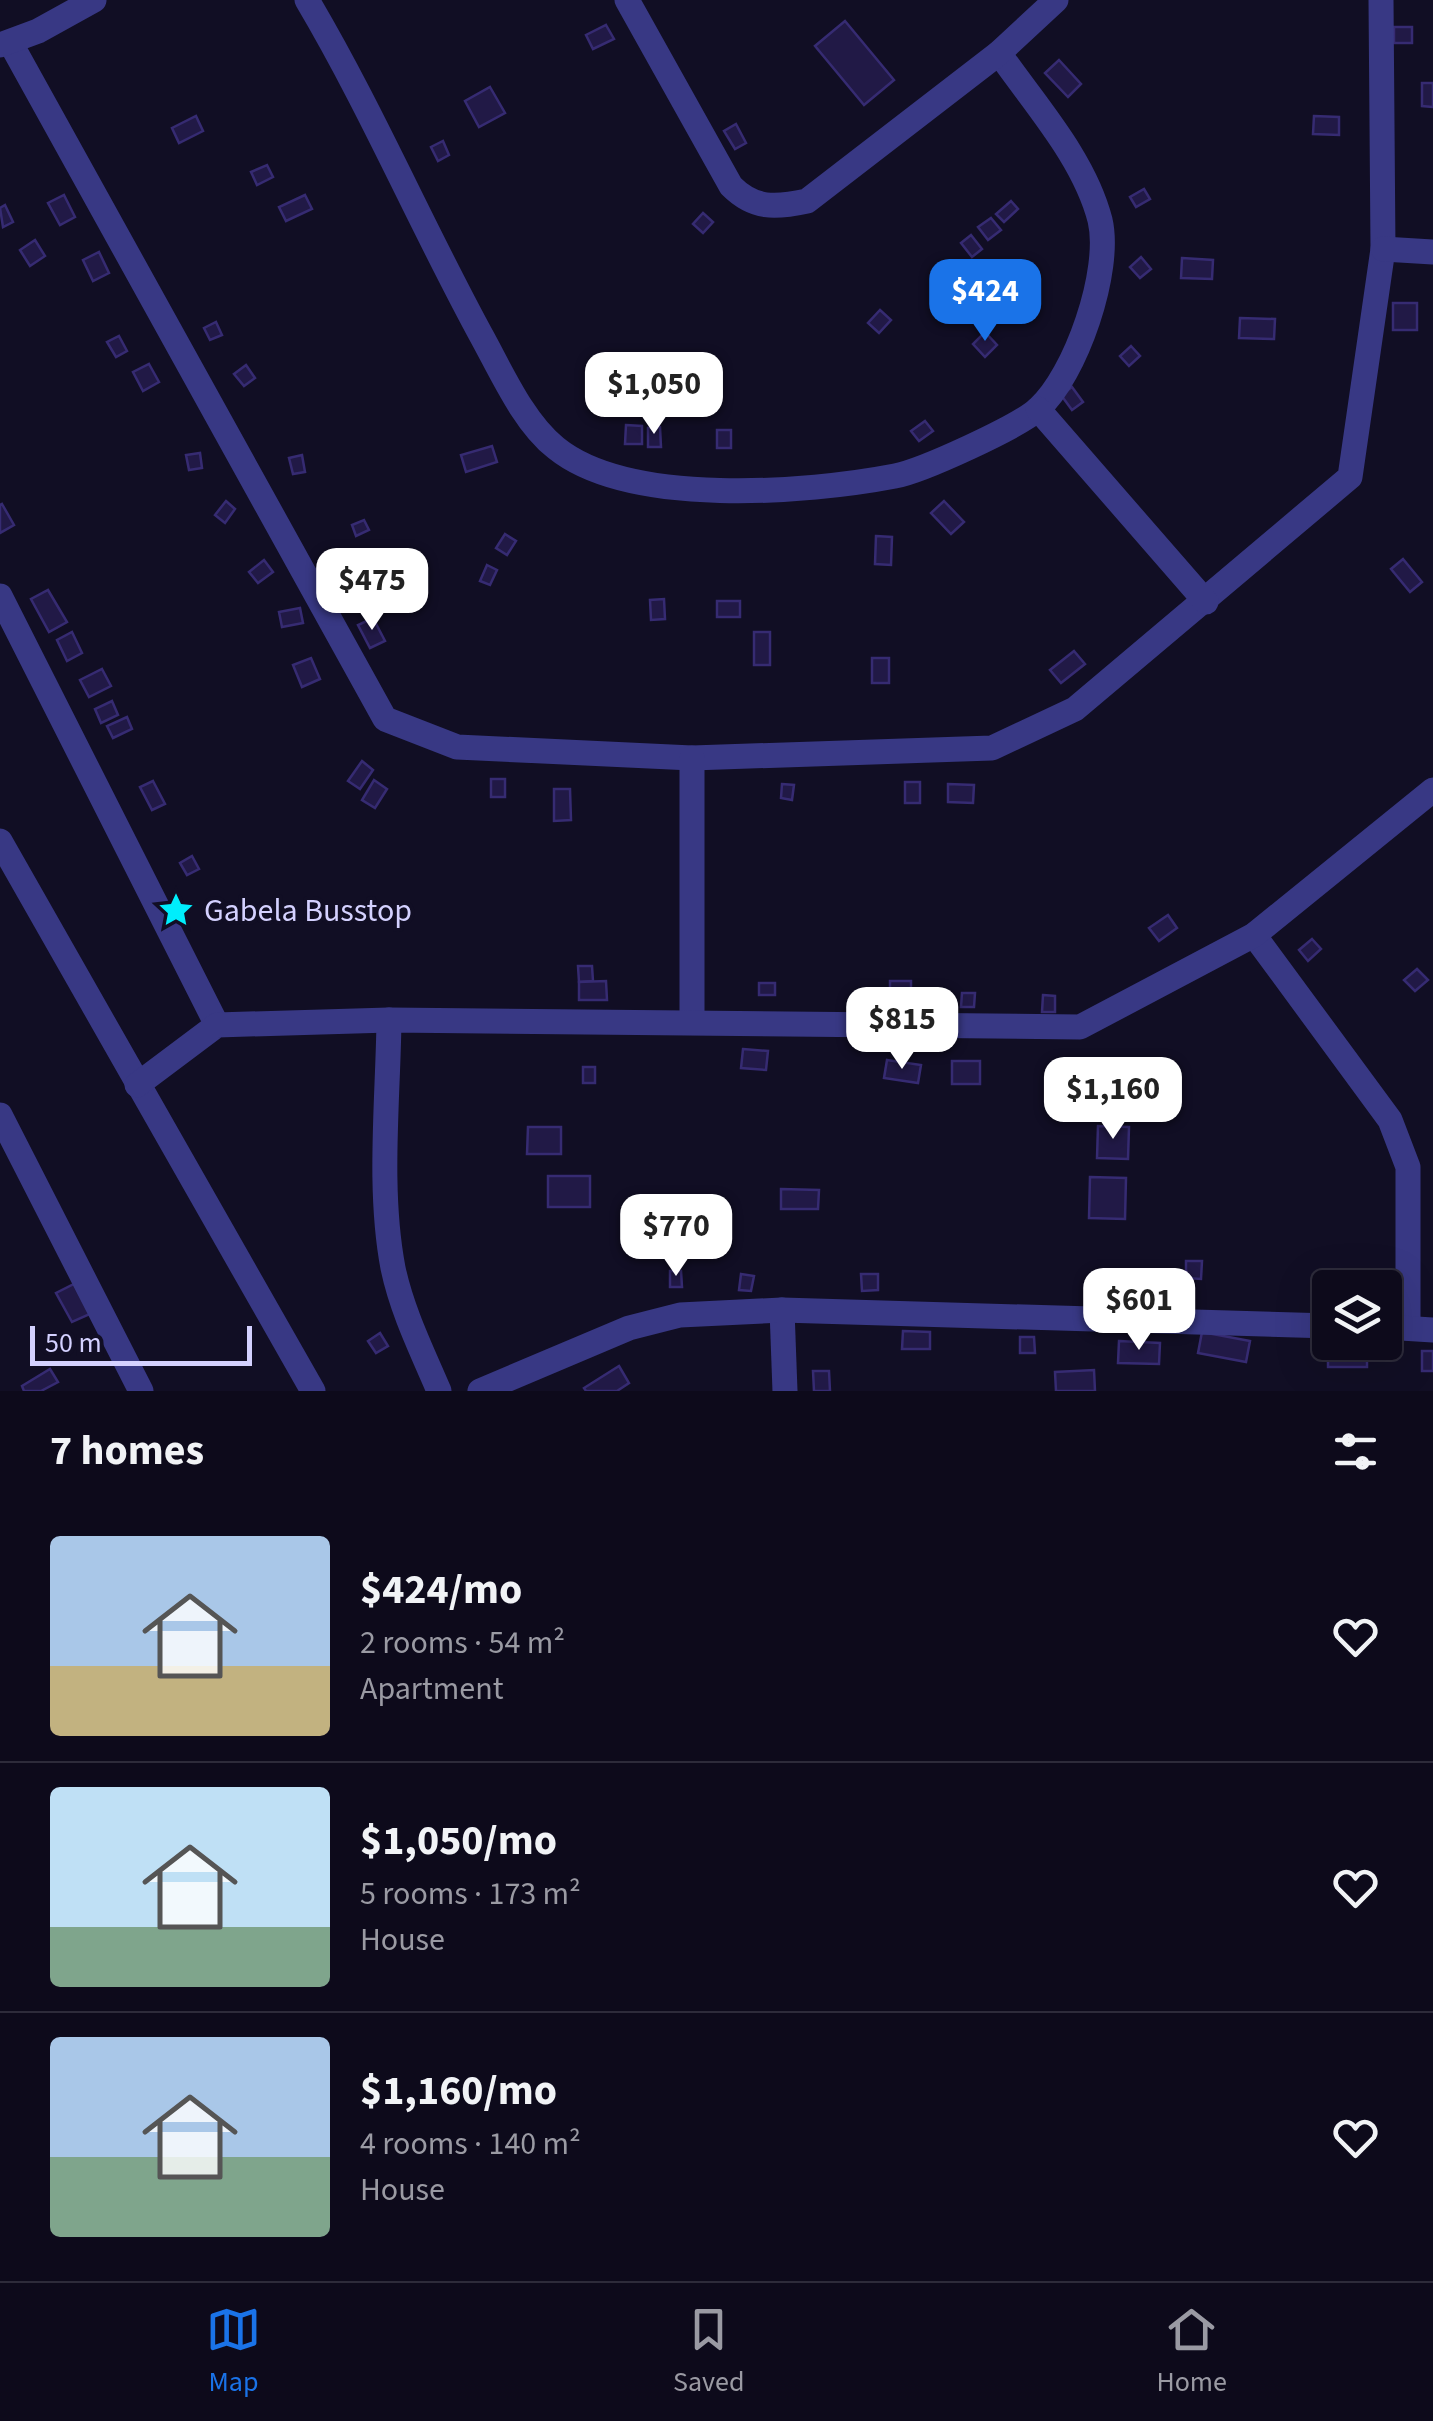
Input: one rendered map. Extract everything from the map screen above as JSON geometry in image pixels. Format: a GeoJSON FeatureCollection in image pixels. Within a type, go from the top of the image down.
{"type":"FeatureCollection","features":[{"type":"Feature","properties":{"kind":"street"},"geometry":{"type":"LineString","coordinates":[[94,0],[5,43],[385,719],[457,748],[692,758],[992,748],[1075,709],[1350,478],[1383,249],[1381,0]]}},
{"type":"Feature","properties":{"kind":"street"},"geometry":{"type":"LineString","coordinates":[[308,0],[496,362],[540,432],[572,459],[628,480],[683,487],[831,484],[898,476],[954,453],[1038,409],[1072,357],[1091,310],[1100,263],[1101,224],[1085,178],[999,53]]}},
{"type":"Feature","properties":{"kind":"street"},"geometry":{"type":"LineString","coordinates":[[627,0],[731,186],[746,201],[763,206],[806,201],[999,53],[1056,0]]}},
{"type":"Feature","properties":{"kind":"street"},"geometry":{"type":"LineString","coordinates":[[1383,249],[1433,252]]}},
{"type":"Feature","properties":{"kind":"street"},"geometry":{"type":"LineString","coordinates":[[1038,409],[1206,602]]}},
{"type":"Feature","properties":{"kind":"street"},"geometry":{"type":"LineString","coordinates":[[0,596],[216,1025]]}},
{"type":"Feature","properties":{"kind":"street"},"geometry":{"type":"LineString","coordinates":[[692,758],[692,1022]]}},
{"type":"Feature","properties":{"kind":"street"},"geometry":{"type":"LineString","coordinates":[[137,1086],[216,1025],[388,1020],[1080,1027],[1254,935],[1433,790]]}},
{"type":"Feature","properties":{"kind":"street"},"geometry":{"type":"LineString","coordinates":[[0,840],[313,1391]]}},
{"type":"Feature","properties":{"kind":"street"},"geometry":{"type":"LineString","coordinates":[[1254,935],[1390,1120],[1402,1146],[1408,1167],[1409,1328]]}},
{"type":"Feature","properties":{"kind":"street"},"geometry":{"type":"LineString","coordinates":[[388,1020],[388,1176],[393,1266],[404,1311],[439,1391]]}},
{"type":"Feature","properties":{"kind":"street"},"geometry":{"type":"LineString","coordinates":[[0,1115],[141,1391]]}},
{"type":"Feature","properties":{"kind":"street"},"geometry":{"type":"LineString","coordinates":[[782,1310],[785,1391]]}},
{"type":"Feature","properties":{"kind":"street"},"geometry":{"type":"LineString","coordinates":[[480,1391],[654,1320],[782,1310],[1312,1325]]}},
{"type":"Feature","properties":{"kind":"building"},"geometry":{"type":"Polygon","coordinates":[[[845,21],[894,80],[864,105],[815,46],[845,21]]]}},
{"type":"Feature","properties":{"kind":"building"},"geometry":{"type":"Polygon","coordinates":[[[606,25],[614,39],[593,49],[586,35],[606,25]]]}},
{"type":"Feature","properties":{"kind":"building"},"geometry":{"type":"Polygon","coordinates":[[[1394,27],[1412,27],[1412,43],[1394,43],[1394,27]]]}},
{"type":"Feature","properties":{"kind":"building"},"geometry":{"type":"Polygon","coordinates":[[[1059,60],[1081,84],[1068,97],[1045,73],[1059,60]]]}},
{"type":"Feature","properties":{"kind":"building"},"geometry":{"type":"Polygon","coordinates":[[[1422,83],[1433,83],[1433,107],[1422,106],[1422,83]]]}},
{"type":"Feature","properties":{"kind":"building"},"geometry":{"type":"Polygon","coordinates":[[[490,87],[505,113],[479,127],[465,101],[490,87]]]}},
{"type":"Feature","properties":{"kind":"building"},"geometry":{"type":"Polygon","coordinates":[[[196,116],[203,131],[179,143],[172,128],[196,116]]]}},
{"type":"Feature","properties":{"kind":"building"},"geometry":{"type":"Polygon","coordinates":[[[1314,116],[1339,117],[1339,135],[1313,134],[1314,116]]]}},
{"type":"Feature","properties":{"kind":"building"},"geometry":{"type":"Polygon","coordinates":[[[736,124],[746,143],[735,149],[724,131],[736,124]]]}},
{"type":"Feature","properties":{"kind":"building"},"geometry":{"type":"Polygon","coordinates":[[[443,141],[449,155],[438,161],[431,147],[443,141]]]}},
{"type":"Feature","properties":{"kind":"building"},"geometry":{"type":"Polygon","coordinates":[[[267,165],[273,177],[257,185],[251,172],[267,165]]]}},
{"type":"Feature","properties":{"kind":"building"},"geometry":{"type":"Polygon","coordinates":[[[1144,189],[1150,199],[1136,207],[1130,197],[1144,189]]]}},
{"type":"Feature","properties":{"kind":"building"},"geometry":{"type":"Polygon","coordinates":[[[64,195],[75,217],[60,225],[48,203],[64,195]]]}},
{"type":"Feature","properties":{"kind":"building"},"geometry":{"type":"Polygon","coordinates":[[[305,195],[312,209],[286,221],[279,207],[305,195]]]}},
{"type":"Feature","properties":{"kind":"building"},"geometry":{"type":"Polygon","coordinates":[[[1011,201],[1018,209],[1004,222],[996,214],[1011,201]]]}},
{"type":"Feature","properties":{"kind":"building"},"geometry":{"type":"Polygon","coordinates":[[[5,205],[13,222],[3,227],[0,208],[5,205]]]}},
{"type":"Feature","properties":{"kind":"building"},"geometry":{"type":"Polygon","coordinates":[[[703,213],[713,222],[703,233],[693,224],[703,213]]]}},
{"type":"Feature","properties":{"kind":"building"},"geometry":{"type":"Polygon","coordinates":[[[991,218],[1001,230],[988,240],[978,227],[991,218]]]}},
{"type":"Feature","properties":{"kind":"building"},"geometry":{"type":"Polygon","coordinates":[[[971,235],[982,249],[972,257],[961,243],[971,235]]]}},
{"type":"Feature","properties":{"kind":"building"},"geometry":{"type":"Polygon","coordinates":[[[35,240],[45,256],[30,266],[20,250],[35,240]]]}},
{"type":"Feature","properties":{"kind":"building"},"geometry":{"type":"Polygon","coordinates":[[[99,252],[109,273],[93,281],[83,260],[99,252]]]}},
{"type":"Feature","properties":{"kind":"building"},"geometry":{"type":"Polygon","coordinates":[[[1141,257],[1151,269],[1140,278],[1130,267],[1141,257]]]}},
{"type":"Feature","properties":{"kind":"building"},"geometry":{"type":"Polygon","coordinates":[[[1182,258],[1213,260],[1212,279],[1181,278],[1182,258]]]}},
{"type":"Feature","properties":{"kind":"building"},"geometry":{"type":"Polygon","coordinates":[[[1393,303],[1417,303],[1417,330],[1393,330],[1393,303]]]}},
{"type":"Feature","properties":{"kind":"building"},"geometry":{"type":"Polygon","coordinates":[[[880,310],[891,320],[879,333],[868,323],[880,310]]]}},
{"type":"Feature","properties":{"kind":"building"},"geometry":{"type":"Polygon","coordinates":[[[1240,318],[1275,319],[1274,339],[1239,338],[1240,318]]]}},
{"type":"Feature","properties":{"kind":"building"},"geometry":{"type":"Polygon","coordinates":[[[216,322],[222,335],[210,340],[204,328],[216,322]]]}},
{"type":"Feature","properties":{"kind":"building"},"geometry":{"type":"Polygon","coordinates":[[[985,332],[997,345],[985,357],[973,344],[985,332]]]}},
{"type":"Feature","properties":{"kind":"building"},"geometry":{"type":"Polygon","coordinates":[[[119,336],[127,351],[116,357],[107,342],[119,336]]]}},
{"type":"Feature","properties":{"kind":"building"},"geometry":{"type":"Polygon","coordinates":[[[1131,346],[1140,356],[1129,366],[1120,356],[1131,346]]]}},
{"type":"Feature","properties":{"kind":"building"},"geometry":{"type":"Polygon","coordinates":[[[149,364],[159,382],[143,391],[133,372],[149,364]]]}},
{"type":"Feature","properties":{"kind":"building"},"geometry":{"type":"Polygon","coordinates":[[[246,365],[255,378],[244,386],[234,374],[246,365]]]}},
{"type":"Feature","properties":{"kind":"building"},"geometry":{"type":"Polygon","coordinates":[[[1072,387],[1083,402],[1072,410],[1061,395],[1072,387]]]}},
{"type":"Feature","properties":{"kind":"building"},"geometry":{"type":"Polygon","coordinates":[[[925,421],[933,431],[919,441],[911,431],[925,421]]]}},
{"type":"Feature","properties":{"kind":"building"},"geometry":{"type":"Polygon","coordinates":[[[626,425],[642,426],[642,444],[625,444],[626,425]]]}},
{"type":"Feature","properties":{"kind":"building"},"geometry":{"type":"Polygon","coordinates":[[[660,427],[661,447],[648,447],[648,428],[660,427]]]}},
{"type":"Feature","properties":{"kind":"building"},"geometry":{"type":"Polygon","coordinates":[[[717,430],[731,430],[731,448],[717,448],[717,430]]]}},
{"type":"Feature","properties":{"kind":"building"},"geometry":{"type":"Polygon","coordinates":[[[492,446],[497,462],[466,472],[461,455],[492,446]]]}},
{"type":"Feature","properties":{"kind":"building"},"geometry":{"type":"Polygon","coordinates":[[[200,453],[202,468],[189,470],[186,455],[200,453]]]}},
{"type":"Feature","properties":{"kind":"building"},"geometry":{"type":"Polygon","coordinates":[[[302,455],[305,472],[293,474],[289,458],[302,455]]]}},
{"type":"Feature","properties":{"kind":"building"},"geometry":{"type":"Polygon","coordinates":[[[226,501],[235,509],[225,523],[215,515],[226,501]]]}},
{"type":"Feature","properties":{"kind":"building"},"geometry":{"type":"Polygon","coordinates":[[[944,501],[964,522],[951,534],[931,513],[944,501]]]}},
{"type":"Feature","properties":{"kind":"building"},"geometry":{"type":"Polygon","coordinates":[[[0,505],[14,525],[0,533],[0,505]]]}},
{"type":"Feature","properties":{"kind":"building"},"geometry":{"type":"Polygon","coordinates":[[[364,520],[369,530],[356,536],[352,525],[364,520]]]}},
{"type":"Feature","properties":{"kind":"building"},"geometry":{"type":"Polygon","coordinates":[[[505,534],[516,541],[507,555],[496,548],[505,534]]]}},
{"type":"Feature","properties":{"kind":"building"},"geometry":{"type":"Polygon","coordinates":[[[876,536],[892,537],[891,565],[875,564],[876,536]]]}},
{"type":"Feature","properties":{"kind":"building"},"geometry":{"type":"Polygon","coordinates":[[[1403,559],[1422,582],[1410,592],[1391,569],[1403,559]]]}},
{"type":"Feature","properties":{"kind":"building"},"geometry":{"type":"Polygon","coordinates":[[[264,560],[273,572],[258,583],[249,572],[264,560]]]}},
{"type":"Feature","properties":{"kind":"building"},"geometry":{"type":"Polygon","coordinates":[[[487,565],[497,570],[490,585],[480,581],[487,565]]]}},
{"type":"Feature","properties":{"kind":"building"},"geometry":{"type":"Polygon","coordinates":[[[48,590],[67,622],[49,632],[31,599],[48,590]]]}},
{"type":"Feature","properties":{"kind":"building"},"geometry":{"type":"Polygon","coordinates":[[[664,599],[665,619],[651,620],[650,600],[664,599]]]}},
{"type":"Feature","properties":{"kind":"building"},"geometry":{"type":"Polygon","coordinates":[[[717,601],[740,601],[740,617],[717,617],[717,601]]]}},
{"type":"Feature","properties":{"kind":"building"},"geometry":{"type":"Polygon","coordinates":[[[300,608],[303,623],[282,627],[279,612],[300,608]]]}},
{"type":"Feature","properties":{"kind":"building"},"geometry":{"type":"Polygon","coordinates":[[[373,618],[385,641],[370,648],[358,625],[373,618]]]}},
{"type":"Feature","properties":{"kind":"building"},"geometry":{"type":"Polygon","coordinates":[[[72,632],[82,653],[67,661],[57,640],[72,632]]]}},
{"type":"Feature","properties":{"kind":"building"},"geometry":{"type":"Polygon","coordinates":[[[754,632],[770,632],[770,665],[754,665],[754,632]]]}},
{"type":"Feature","properties":{"kind":"building"},"geometry":{"type":"Polygon","coordinates":[[[1074,651],[1085,664],[1061,683],[1050,670],[1074,651]]]}},
{"type":"Feature","properties":{"kind":"building"},"geometry":{"type":"Polygon","coordinates":[[[311,658],[320,679],[302,687],[293,665],[311,658]]]}},
{"type":"Feature","properties":{"kind":"building"},"geometry":{"type":"Polygon","coordinates":[[[872,658],[889,658],[889,683],[872,683],[872,658]]]}},
{"type":"Feature","properties":{"kind":"building"},"geometry":{"type":"Polygon","coordinates":[[[102,669],[111,686],[89,697],[80,680],[102,669]]]}},
{"type":"Feature","properties":{"kind":"building"},"geometry":{"type":"Polygon","coordinates":[[[112,701],[118,715],[101,723],[95,709],[112,701]]]}},
{"type":"Feature","properties":{"kind":"building"},"geometry":{"type":"Polygon","coordinates":[[[127,717],[132,729],[113,738],[107,726],[127,717]]]}},
{"type":"Feature","properties":{"kind":"building"},"geometry":{"type":"Polygon","coordinates":[[[362,761],[373,770],[360,789],[348,781],[362,761]]]}},
{"type":"Feature","properties":{"kind":"building"},"geometry":{"type":"Polygon","coordinates":[[[491,779],[505,779],[505,797],[491,797],[491,779]]]}},
{"type":"Feature","properties":{"kind":"building"},"geometry":{"type":"Polygon","coordinates":[[[374,780],[387,789],[375,808],[362,800],[374,780]]]}},
{"type":"Feature","properties":{"kind":"building"},"geometry":{"type":"Polygon","coordinates":[[[153,781],[165,804],[152,810],[140,787],[153,781]]]}},
{"type":"Feature","properties":{"kind":"building"},"geometry":{"type":"Polygon","coordinates":[[[905,782],[920,782],[920,803],[905,803],[905,782]]]}},
{"type":"Feature","properties":{"kind":"building"},"geometry":{"type":"Polygon","coordinates":[[[782,784],[794,785],[792,800],[781,798],[782,784]]]}},
{"type":"Feature","properties":{"kind":"building"},"geometry":{"type":"Polygon","coordinates":[[[948,784],[974,785],[973,803],[948,802],[948,784]]]}},
{"type":"Feature","properties":{"kind":"building"},"geometry":{"type":"Polygon","coordinates":[[[554,789],[570,789],[571,820],[554,821],[554,789]]]}},
{"type":"Feature","properties":{"kind":"building"},"geometry":{"type":"Polygon","coordinates":[[[192,856],[199,869],[187,875],[180,863],[192,856]]]}},
{"type":"Feature","properties":{"kind":"building"},"geometry":{"type":"Polygon","coordinates":[[[1168,915],[1177,928],[1159,941],[1149,928],[1168,915]]]}},
{"type":"Feature","properties":{"kind":"building"},"geometry":{"type":"Polygon","coordinates":[[[1312,939],[1321,949],[1308,961],[1299,950],[1312,939]]]}},
{"type":"Feature","properties":{"kind":"building"},"geometry":{"type":"Polygon","coordinates":[[[578,966],[592,966],[593,981],[579,982],[578,966]]]}},
{"type":"Feature","properties":{"kind":"building"},"geometry":{"type":"Polygon","coordinates":[[[1417,969],[1428,980],[1415,991],[1404,980],[1417,969]]]}},
{"type":"Feature","properties":{"kind":"building"},"geometry":{"type":"Polygon","coordinates":[[[606,981],[607,1000],[579,1000],[579,982],[606,981]]]}},
{"type":"Feature","properties":{"kind":"building"},"geometry":{"type":"Polygon","coordinates":[[[890,981],[911,981],[911,1001],[890,1001],[890,981]]]}},
{"type":"Feature","properties":{"kind":"building"},"geometry":{"type":"Polygon","coordinates":[[[759,983],[775,983],[775,995],[759,995],[759,983]]]}},
{"type":"Feature","properties":{"kind":"building"},"geometry":{"type":"Polygon","coordinates":[[[962,993],[975,993],[974,1007],[961,1007],[962,993]]]}},
{"type":"Feature","properties":{"kind":"building"},"geometry":{"type":"Polygon","coordinates":[[[1043,995],[1055,996],[1055,1012],[1042,1012],[1043,995]]]}},
{"type":"Feature","properties":{"kind":"building"},"geometry":{"type":"Polygon","coordinates":[[[743,1049],[768,1051],[766,1070],[741,1068],[743,1049]]]}},
{"type":"Feature","properties":{"kind":"building"},"geometry":{"type":"Polygon","coordinates":[[[887,1060],[921,1065],[918,1083],[884,1078],[887,1060]]]}},
{"type":"Feature","properties":{"kind":"building"},"geometry":{"type":"Polygon","coordinates":[[[952,1061],[980,1061],[980,1084],[952,1084],[952,1061]]]}},
{"type":"Feature","properties":{"kind":"building"},"geometry":{"type":"Polygon","coordinates":[[[583,1067],[595,1067],[595,1083],[583,1083],[583,1067]]]}},
{"type":"Feature","properties":{"kind":"building"},"geometry":{"type":"Polygon","coordinates":[[[1098,1126],[1129,1127],[1128,1159],[1097,1158],[1098,1126]]]}},
{"type":"Feature","properties":{"kind":"building"},"geometry":{"type":"Polygon","coordinates":[[[528,1127],[561,1127],[561,1154],[527,1154],[528,1127]]]}},
{"type":"Feature","properties":{"kind":"building"},"geometry":{"type":"Polygon","coordinates":[[[548,1176],[590,1176],[590,1207],[548,1207],[548,1176]]]}},
{"type":"Feature","properties":{"kind":"building"},"geometry":{"type":"Polygon","coordinates":[[[1090,1177],[1126,1178],[1125,1219],[1089,1218],[1090,1177]]]}},
{"type":"Feature","properties":{"kind":"building"},"geometry":{"type":"Polygon","coordinates":[[[781,1189],[819,1190],[818,1209],[781,1209],[781,1189]]]}},
{"type":"Feature","properties":{"kind":"building"},"geometry":{"type":"Polygon","coordinates":[[[1186,1261],[1202,1261],[1201,1279],[1186,1278],[1186,1261]]]}},
{"type":"Feature","properties":{"kind":"building"},"geometry":{"type":"Polygon","coordinates":[[[670,1271],[681,1271],[682,1287],[670,1287],[670,1271]]]}},
{"type":"Feature","properties":{"kind":"building"},"geometry":{"type":"Polygon","coordinates":[[[741,1274],[754,1276],[751,1291],[739,1290],[741,1274]]]}},
{"type":"Feature","properties":{"kind":"building"},"geometry":{"type":"Polygon","coordinates":[[[861,1274],[878,1274],[878,1290],[862,1291],[861,1274]]]}},
{"type":"Feature","properties":{"kind":"building"},"geometry":{"type":"Polygon","coordinates":[[[74,1284],[90,1314],[72,1322],[56,1293],[74,1284]]]}},
{"type":"Feature","properties":{"kind":"building"},"geometry":{"type":"Polygon","coordinates":[[[903,1331],[930,1332],[930,1349],[902,1349],[903,1331]]]}},
{"type":"Feature","properties":{"kind":"building"},"geometry":{"type":"Polygon","coordinates":[[[1202,1332],[1250,1341],[1246,1362],[1198,1353],[1202,1332]]]}},
{"type":"Feature","properties":{"kind":"building"},"geometry":{"type":"Polygon","coordinates":[[[380,1333],[388,1346],[376,1353],[368,1341],[380,1333]]]}},
{"type":"Feature","properties":{"kind":"building"},"geometry":{"type":"Polygon","coordinates":[[[1020,1337],[1034,1337],[1035,1353],[1020,1353],[1020,1337]]]}},
{"type":"Feature","properties":{"kind":"building"},"geometry":{"type":"Polygon","coordinates":[[[1119,1341],[1160,1343],[1159,1364],[1118,1363],[1119,1341]]]}},
{"type":"Feature","properties":{"kind":"building"},"geometry":{"type":"Polygon","coordinates":[[[1422,1351],[1433,1351],[1433,1371],[1422,1371],[1422,1351]]]}},
{"type":"Feature","properties":{"kind":"building"},"geometry":{"type":"Polygon","coordinates":[[[1328,1360],[1367,1360],[1367,1367],[1328,1367],[1328,1360]]]}},
{"type":"Feature","properties":{"kind":"building"},"geometry":{"type":"Polygon","coordinates":[[[619,1366],[629,1383],[617,1391],[586,1391],[584,1388],[619,1366]]]}},
{"type":"Feature","properties":{"kind":"building"},"geometry":{"type":"Polygon","coordinates":[[[50,1369],[58,1382],[41,1391],[24,1391],[22,1386],[50,1369]]]}},
{"type":"Feature","properties":{"kind":"building"},"geometry":{"type":"Polygon","coordinates":[[[1094,1370],[1095,1391],[1056,1391],[1055,1372],[1094,1370]]]}},
{"type":"Feature","properties":{"kind":"building"},"geometry":{"type":"Polygon","coordinates":[[[813,1371],[829,1371],[830,1391],[814,1391],[813,1371]]]}},
{"type":"Feature","properties":{"kind":"place","name":"Gabela Busstop"},"geometry":{"type":"Point","coordinates":[176,910]}}]}
